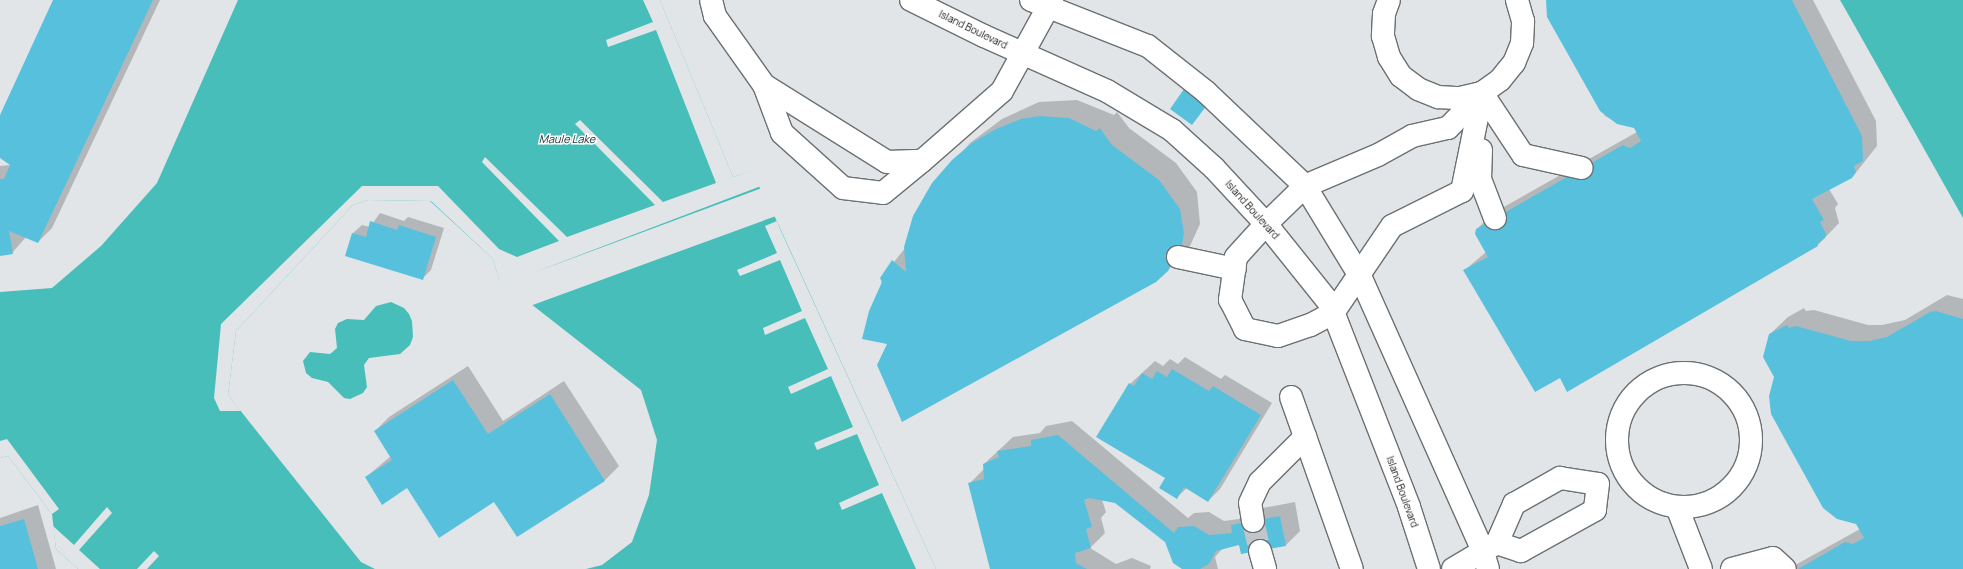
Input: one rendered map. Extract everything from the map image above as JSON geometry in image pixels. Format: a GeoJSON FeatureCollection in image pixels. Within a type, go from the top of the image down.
{"type":"FeatureCollection","features":[{"type":"Feature","properties":{"kind":"street"},"geometry":{"type":"LineString","coordinates":[[711,0],[715,16],[764,85],[782,133],[843,188],[883,193],[1002,91],[1023,54],[1044,2],[1148,46],[1206,92],[1305,186],[1360,276],[1489,555]]}},
{"type":"Feature","properties":{"kind":"street","name":"Island Boulevard"},"geometry":{"type":"LineString","coordinates":[[911,0],[1023,54],[1107,91],[1172,130],[1214,168],[1266,224],[1330,304],[1409,507],[1429,569]]}},
{"type":"Feature","properties":{"kind":"street"},"geometry":{"type":"LineString","coordinates":[[1389,0],[1384,14],[1383,36],[1389,57],[1401,76],[1418,90],[1438,97],[1460,98],[1482,92]]}},
{"type":"Feature","properties":{"kind":"street"},"geometry":{"type":"LineString","coordinates":[[1482,92],[1462,191],[1392,226],[1360,276],[1333,313],[1310,325],[1278,336],[1245,329],[1230,300],[1236,257],[1266,224],[1305,186],[1378,155],[1412,136],[1448,128],[1482,92],[1500,80],[1516,56],[1522,43],[1522,21],[1517,0]]}},
{"type":"Feature","properties":{"kind":"street"},"geometry":{"type":"LineString","coordinates":[[764,85],[887,162],[922,161]]}},
{"type":"Feature","properties":{"kind":"street"},"geometry":{"type":"LineString","coordinates":[[1482,92],[1523,154],[1582,168]]}},
{"type":"Feature","properties":{"kind":"street"},"geometry":{"type":"LineString","coordinates":[[1482,92],[1480,179],[1495,218]]}},
{"type":"Feature","properties":{"kind":"street"},"geometry":{"type":"LineString","coordinates":[[1178,258],[1234,269]]}},
{"type":"Feature","properties":{"kind":"street"},"geometry":{"type":"LineString","coordinates":[[1692,373],[1712,378],[1730,390],[1743,406],[1750,426],[1752,448],[1746,468],[1735,485],[1718,499],[1698,506],[1677,507],[1646,497],[1624,473],[1617,453],[1616,432],[1622,412],[1634,394],[1650,381],[1670,374],[1692,373]]}},
{"type":"Feature","properties":{"kind":"street"},"geometry":{"type":"LineString","coordinates":[[1290,397],[1352,569]]}},
{"type":"Feature","properties":{"kind":"street"},"geometry":{"type":"LineString","coordinates":[[1254,521],[1250,503],[1260,482],[1305,437]]}},
{"type":"Feature","properties":{"kind":"street"},"geometry":{"type":"LineString","coordinates":[[1489,555],[1514,504],[1560,478],[1598,484],[1624,473]]}},
{"type":"Feature","properties":{"kind":"street"},"geometry":{"type":"LineString","coordinates":[[1453,569],[1489,555],[1521,551],[1595,510],[1598,484]]}},
{"type":"Feature","properties":{"kind":"street"},"geometry":{"type":"LineString","coordinates":[[1677,507],[1701,569]]}},
{"type":"Feature","properties":{"kind":"street"},"geometry":{"type":"LineString","coordinates":[[1732,569],[1773,558],[1785,569]]}},
{"type":"Feature","properties":{"kind":"water","name":"Maule Lake"},"geometry":{"type":"Polygon","coordinates":[[[238,0],[660,0],[733,177],[751,171],[774,215],[936,569],[586,569],[602,565],[632,542],[649,495],[657,440],[641,390],[499,279],[493,259],[430,201],[368,200],[353,205],[236,331],[228,395],[361,562],[375,569],[78,569],[56,549],[52,514],[8,456],[0,458],[0,292],[52,288],[101,246],[157,183],[238,0]]]}},
{"type":"Feature","properties":{"kind":"water"},"geometry":{"type":"Polygon","coordinates":[[[1840,0],[1963,0],[1963,218],[1852,21],[1840,0]]]}},
{"type":"Feature","properties":{"kind":"water"},"geometry":{"type":"Polygon","coordinates":[[[391,302],[404,308],[409,314],[412,321],[413,337],[410,345],[400,354],[369,358],[364,365],[367,387],[363,393],[350,399],[344,398],[328,382],[312,378],[306,373],[303,361],[310,352],[330,354],[337,348],[335,329],[338,323],[347,319],[364,320],[376,306],[391,302]]]}},
{"type":"Feature","properties":{"kind":"pier"},"geometry":{"type":"Polygon","coordinates":[[[643,0],[660,0],[733,177],[753,170],[761,186],[530,274],[762,188],[776,216],[530,306],[502,285],[504,284],[499,279],[493,259],[431,201],[368,200],[353,205],[236,331],[228,395],[241,411],[220,411],[214,398],[221,324],[362,186],[438,186],[499,249],[517,257],[559,241],[482,162],[485,157],[567,237],[655,205],[575,124],[580,120],[663,202],[716,183],[656,30],[608,47],[606,40],[653,22],[643,0]]]}},
{"type":"Feature","properties":{"kind":"pier"},"geometry":{"type":"Polygon","coordinates":[[[777,221],[936,569],[916,569],[882,493],[842,510],[839,503],[879,485],[857,434],[817,450],[814,443],[853,427],[831,376],[791,394],[788,387],[828,369],[805,318],[765,335],[763,328],[802,311],[780,260],[740,276],[737,270],[777,253],[765,226],[777,221]]]}},
{"type":"Feature","properties":{"kind":"pier"},"geometry":{"type":"Polygon","coordinates":[[[7,439],[59,509],[52,514],[8,456],[0,458],[0,441],[7,439]]]}},
{"type":"Feature","properties":{"kind":"pier"},"geometry":{"type":"Polygon","coordinates":[[[107,507],[112,513],[79,550],[100,569],[78,569],[56,549],[53,526],[74,545],[107,507]]]}},
{"type":"Feature","properties":{"kind":"pier"},"geometry":{"type":"Polygon","coordinates":[[[154,551],[159,556],[147,569],[137,569],[154,551]]]}},
{"type":"Feature","properties":{"kind":"building"},"geometry":{"type":"Polygon","coordinates":[[[53,0],[153,0],[38,243],[9,231],[13,254],[0,256],[0,179],[4,179],[10,165],[0,158],[0,115],[53,0]]]}},
{"type":"Feature","properties":{"kind":"building"},"geometry":{"type":"Polygon","coordinates":[[[1546,0],[1792,0],[1862,136],[1863,161],[1854,166],[1856,172],[1852,178],[1812,199],[1824,220],[1820,222],[1826,234],[1825,238],[1817,244],[1818,246],[1567,392],[1560,378],[1535,392],[1463,270],[1488,257],[1475,234],[1476,229],[1623,145],[1630,148],[1641,141],[1634,128],[1617,124],[1600,111],[1547,17],[1546,0]]]}},
{"type":"Feature","properties":{"kind":"building"},"geometry":{"type":"Polygon","coordinates":[[[1184,89],[1207,105],[1192,125],[1170,109],[1184,89]]]}},
{"type":"Feature","properties":{"kind":"building"},"geometry":{"type":"Polygon","coordinates":[[[1040,116],[1069,118],[1096,131],[1100,128],[1112,145],[1159,180],[1180,209],[1184,233],[1181,250],[1168,271],[1156,282],[902,422],[877,365],[887,344],[862,339],[869,311],[882,282],[880,278],[892,260],[906,272],[904,247],[913,216],[932,183],[952,160],[972,143],[996,129],[1021,119],[1040,116]]]}},
{"type":"Feature","properties":{"kind":"building"},"geometry":{"type":"Polygon","coordinates":[[[370,221],[397,230],[399,225],[436,237],[423,280],[345,256],[352,233],[366,237],[370,221]]]}},
{"type":"Feature","properties":{"kind":"building"},"geometry":{"type":"Polygon","coordinates":[[[1936,311],[1963,319],[1963,569],[1798,569],[1845,542],[1853,544],[1864,538],[1856,524],[1837,519],[1823,508],[1771,414],[1769,396],[1774,377],[1763,357],[1769,334],[1787,325],[1789,328],[1796,326],[1851,341],[1870,341],[1887,337],[1930,312],[1936,311]]]}},
{"type":"Feature","properties":{"kind":"building"},"geometry":{"type":"Polygon","coordinates":[[[1172,369],[1209,391],[1213,386],[1261,415],[1208,502],[1184,487],[1177,499],[1159,488],[1165,478],[1096,437],[1129,383],[1134,386],[1142,373],[1152,379],[1157,371],[1167,377],[1172,369]]]}},
{"type":"Feature","properties":{"kind":"building"},"geometry":{"type":"Polygon","coordinates":[[[453,380],[488,434],[550,394],[605,481],[517,537],[494,502],[439,538],[407,488],[382,505],[365,477],[392,460],[374,431],[453,380]]]}},
{"type":"Feature","properties":{"kind":"building"},"geometry":{"type":"Polygon","coordinates":[[[1058,435],[1174,533],[1178,527],[1194,526],[1209,535],[1232,533],[1231,525],[1280,516],[1286,546],[1241,554],[1239,545],[1216,551],[1209,564],[1200,569],[1182,569],[1173,563],[1165,542],[1115,503],[1089,498],[1084,500],[1092,527],[1086,529],[1091,548],[1075,553],[1076,563],[1087,569],[990,569],[968,483],[984,479],[983,464],[999,457],[997,451],[1031,446],[1031,440],[1058,435]]]}},
{"type":"Feature","properties":{"kind":"building"},"geometry":{"type":"Polygon","coordinates":[[[24,519],[38,569],[0,569],[0,526],[24,519]]]}},
{"type":"Feature","properties":{"kind":"tunnel"},"geometry":{"type":"LineString","coordinates":[[1253,521],[1260,551]]}}]}
